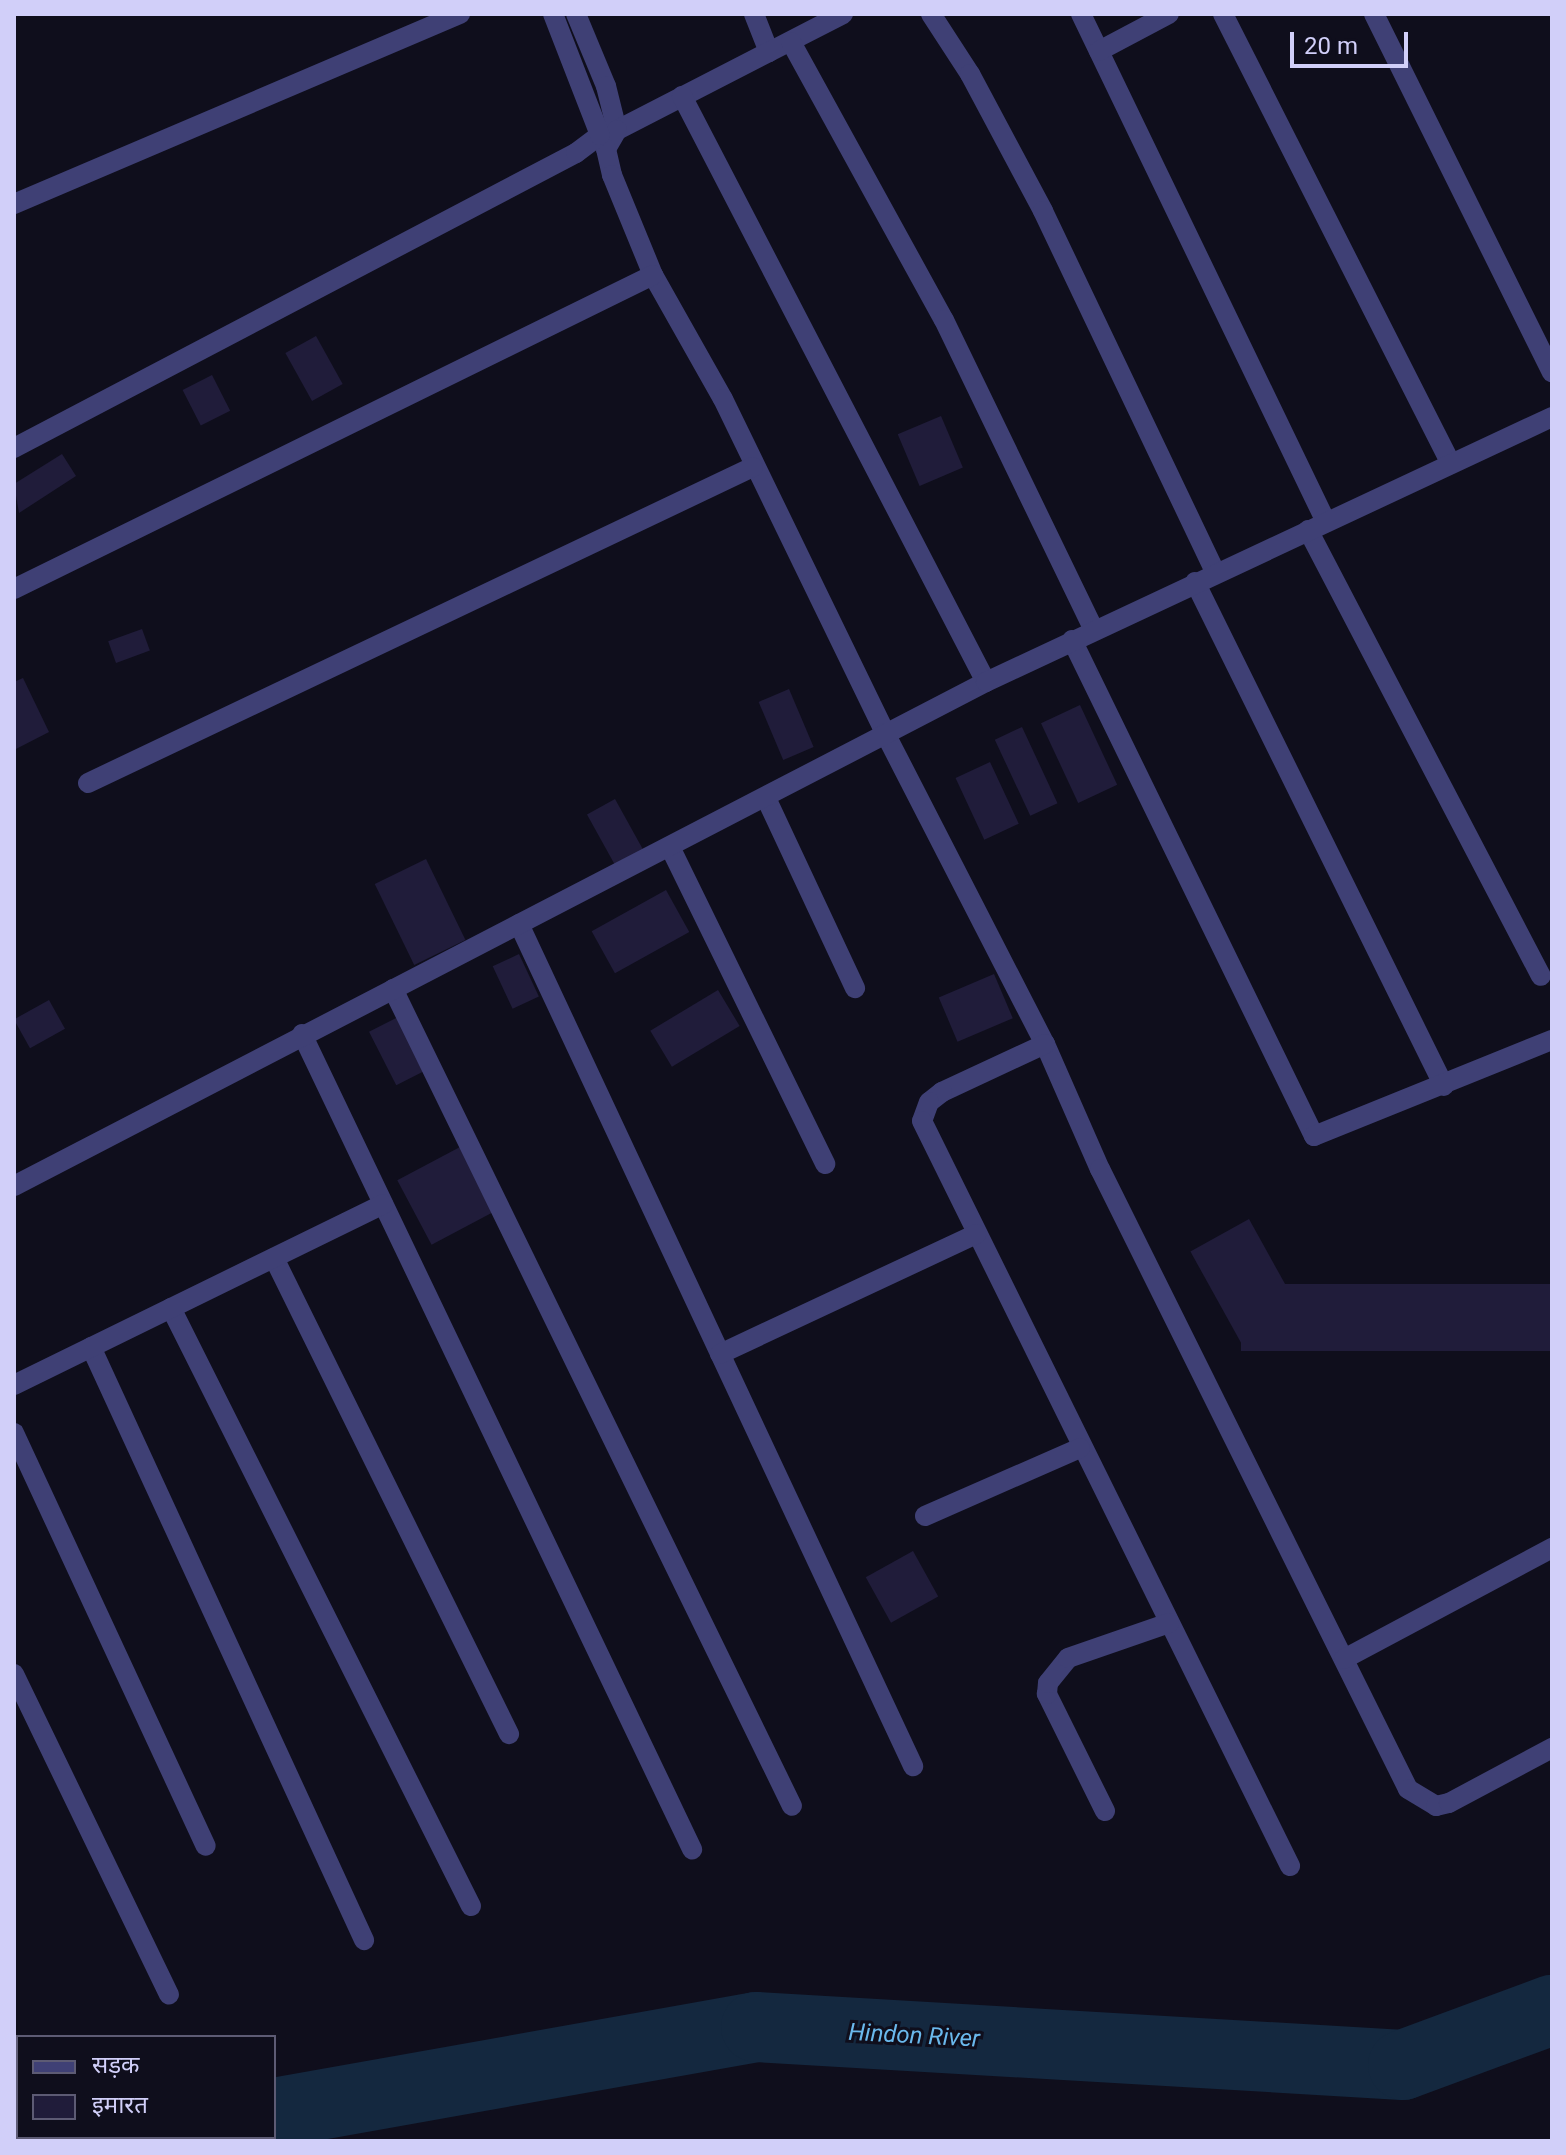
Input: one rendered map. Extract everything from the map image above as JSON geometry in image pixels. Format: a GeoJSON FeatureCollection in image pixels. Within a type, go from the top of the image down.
{"type":"FeatureCollection","features":[{"type":"Feature","properties":{"kind":"street"},"geometry":{"type":"LineString","coordinates":[[14,204],[460,14]]}},
{"type":"Feature","properties":{"kind":"street"},"geometry":{"type":"LineString","coordinates":[[14,448],[576,153],[600,135],[553,14]]}},
{"type":"Feature","properties":{"kind":"street"},"geometry":{"type":"LineString","coordinates":[[576,14],[606,86],[617,130]]}},
{"type":"Feature","properties":{"kind":"street"},"geometry":{"type":"LineString","coordinates":[[754,14],[769,52]]}},
{"type":"Feature","properties":{"kind":"street"},"geometry":{"type":"LineString","coordinates":[[843,14],[617,130],[606,149],[612,175],[653,275],[723,399],[753,467],[885,733],[1045,1044],[1100,1169],[1408,1789],[1426,1803],[1449,1803],[1552,1748]]}},
{"type":"Feature","properties":{"kind":"street"},"geometry":{"type":"LineString","coordinates":[[931,14],[970,74],[1043,211],[1216,573]]}},
{"type":"Feature","properties":{"kind":"street"},"geometry":{"type":"LineString","coordinates":[[1081,14],[1317,526],[1541,976]]}},
{"type":"Feature","properties":{"kind":"street"},"geometry":{"type":"LineString","coordinates":[[1099,51],[1169,14]]}},
{"type":"Feature","properties":{"kind":"street"},"geometry":{"type":"LineString","coordinates":[[1223,14],[1451,464]]}},
{"type":"Feature","properties":{"kind":"street"},"geometry":{"type":"LineString","coordinates":[[1374,14],[1552,372]]}},
{"type":"Feature","properties":{"kind":"street"},"geometry":{"type":"LineString","coordinates":[[791,42],[944,320],[1094,630]]}},
{"type":"Feature","properties":{"kind":"street"},"geometry":{"type":"LineString","coordinates":[[682,96],[986,682]]}},
{"type":"Feature","properties":{"kind":"street"},"geometry":{"type":"LineString","coordinates":[[14,589],[653,275]]}},
{"type":"Feature","properties":{"kind":"street"},"geometry":{"type":"LineString","coordinates":[[14,1186],[986,682],[1552,417]]}},
{"type":"Feature","properties":{"kind":"street"},"geometry":{"type":"LineString","coordinates":[[88,783],[753,467]]}},
{"type":"Feature","properties":{"kind":"street"},"geometry":{"type":"LineString","coordinates":[[1195,582],[1444,1086]]}},
{"type":"Feature","properties":{"kind":"street"},"geometry":{"type":"LineString","coordinates":[[1072,640],[1314,1136],[1552,1040]]}},
{"type":"Feature","properties":{"kind":"street"},"geometry":{"type":"LineString","coordinates":[[766,798],[855,988]]}},
{"type":"Feature","properties":{"kind":"street"},"geometry":{"type":"LineString","coordinates":[[670,847],[825,1164]]}},
{"type":"Feature","properties":{"kind":"street"},"geometry":{"type":"LineString","coordinates":[[519,924],[913,1766]]}},
{"type":"Feature","properties":{"kind":"street"},"geometry":{"type":"LineString","coordinates":[[393,989],[792,1806]]}},
{"type":"Feature","properties":{"kind":"street"},"geometry":{"type":"LineString","coordinates":[[302,1034],[692,1849]]}},
{"type":"Feature","properties":{"kind":"street"},"geometry":{"type":"LineString","coordinates":[[1045,1044],[942,1092],[924,1112],[928,1136],[1080,1448],[1290,1866]]}},
{"type":"Feature","properties":{"kind":"street"},"geometry":{"type":"LineString","coordinates":[[14,1385],[383,1204]]}},
{"type":"Feature","properties":{"kind":"street"},"geometry":{"type":"LineString","coordinates":[[720,1354],[976,1234]]}},
{"type":"Feature","properties":{"kind":"street"},"geometry":{"type":"LineString","coordinates":[[274,1258],[509,1734]]}},
{"type":"Feature","properties":{"kind":"street"},"geometry":{"type":"LineString","coordinates":[[171,1308],[471,1906]]}},
{"type":"Feature","properties":{"kind":"street"},"geometry":{"type":"LineString","coordinates":[[91,1347],[364,1940]]}},
{"type":"Feature","properties":{"kind":"street"},"geometry":{"type":"LineString","coordinates":[[14,1433],[206,1846]]}},
{"type":"Feature","properties":{"kind":"street"},"geometry":{"type":"LineString","coordinates":[[925,1516],[1080,1448]]}},
{"type":"Feature","properties":{"kind":"street"},"geometry":{"type":"LineString","coordinates":[[1344,1659],[1552,1548]]}},
{"type":"Feature","properties":{"kind":"street"},"geometry":{"type":"LineString","coordinates":[[1105,1811],[1047,1694],[1048,1683],[1068,1658],[1169,1623]]}},
{"type":"Feature","properties":{"kind":"street"},"geometry":{"type":"LineString","coordinates":[[14,1674],[169,1995]]}},
{"type":"Feature","properties":{"kind":"building"},"geometry":{"type":"Polygon","coordinates":[[[316,336],[343,384],[312,401],[285,353],[316,336]]]}},
{"type":"Feature","properties":{"kind":"building"},"geometry":{"type":"Polygon","coordinates":[[[212,375],[230,411],[201,426],[183,390],[212,375]]]}},
{"type":"Feature","properties":{"kind":"building"},"geometry":{"type":"Polygon","coordinates":[[[941,416],[963,468],[920,486],[898,434],[941,416]]]}},
{"type":"Feature","properties":{"kind":"building"},"geometry":{"type":"Polygon","coordinates":[[[62,454],[76,476],[19,513],[14,484],[62,454]]]}},
{"type":"Feature","properties":{"kind":"building"},"geometry":{"type":"Polygon","coordinates":[[[142,629],[150,651],[116,663],[108,641],[142,629]]]}},
{"type":"Feature","properties":{"kind":"building"},"geometry":{"type":"Polygon","coordinates":[[[23,678],[49,732],[14,750],[14,682],[23,678]]]}},
{"type":"Feature","properties":{"kind":"building"},"geometry":{"type":"Polygon","coordinates":[[[789,689],[814,747],[783,760],[759,702],[789,689]]]}},
{"type":"Feature","properties":{"kind":"building"},"geometry":{"type":"Polygon","coordinates":[[[1080,705],[1117,785],[1078,803],[1041,723],[1080,705]]]}},
{"type":"Feature","properties":{"kind":"building"},"geometry":{"type":"Polygon","coordinates":[[[1022,727],[1057,803],[1030,816],[995,740],[1022,727]]]}},
{"type":"Feature","properties":{"kind":"building"},"geometry":{"type":"Polygon","coordinates":[[[990,762],[1019,824],[984,840],[956,778],[990,762]]]}},
{"type":"Feature","properties":{"kind":"building"},"geometry":{"type":"Polygon","coordinates":[[[615,799],[643,850],[615,865],[587,815],[615,799]]]}},
{"type":"Feature","properties":{"kind":"building"},"geometry":{"type":"Polygon","coordinates":[[[426,859],[465,940],[414,965],[375,884],[426,859]]]}},
{"type":"Feature","properties":{"kind":"building"},"geometry":{"type":"Polygon","coordinates":[[[666,890],[689,932],[615,973],[592,931],[666,890]]]}},
{"type":"Feature","properties":{"kind":"building"},"geometry":{"type":"Polygon","coordinates":[[[519,954],[539,997],[513,1009],[493,966],[519,954]]]}},
{"type":"Feature","properties":{"kind":"building"},"geometry":{"type":"Polygon","coordinates":[[[994,974],[1013,1018],[958,1042],[939,997],[994,974]]]}},
{"type":"Feature","properties":{"kind":"building"},"geometry":{"type":"Polygon","coordinates":[[[718,990],[740,1026],[672,1067],[650,1031],[718,990]]]}},
{"type":"Feature","properties":{"kind":"building"},"geometry":{"type":"Polygon","coordinates":[[[49,1000],[65,1029],[30,1048],[14,1019],[49,1000]]]}},
{"type":"Feature","properties":{"kind":"building"},"geometry":{"type":"Polygon","coordinates":[[[402,1015],[429,1068],[396,1085],[369,1032],[402,1015]]]}},
{"type":"Feature","properties":{"kind":"building"},"geometry":{"type":"Polygon","coordinates":[[[460,1147],[494,1211],[432,1245],[397,1180],[460,1147]]]}},
{"type":"Feature","properties":{"kind":"building"},"geometry":{"type":"Polygon","coordinates":[[[1249,1219],[1301,1313],[1242,1345],[1190,1251],[1249,1219]]]}},
{"type":"Feature","properties":{"kind":"building"},"geometry":{"type":"Polygon","coordinates":[[[1241,1284],[1552,1284],[1552,1351],[1241,1351],[1241,1284]]]}},
{"type":"Feature","properties":{"kind":"building"},"geometry":{"type":"Polygon","coordinates":[[[913,1551],[938,1596],[891,1623],[866,1577],[913,1551]]]}},
{"type":"Feature","properties":{"kind":"waterway","name":"Hindon River"},"geometry":{"type":"LineString","coordinates":[[276,2113],[756,2027],[1403,2065],[1552,2010]]}},
{"type":"Feature","properties":{"kind":"waterway","name":"Hindon River"},"geometry":{"type":"LineString","coordinates":[[115,2141],[126,2139]]}}]}
